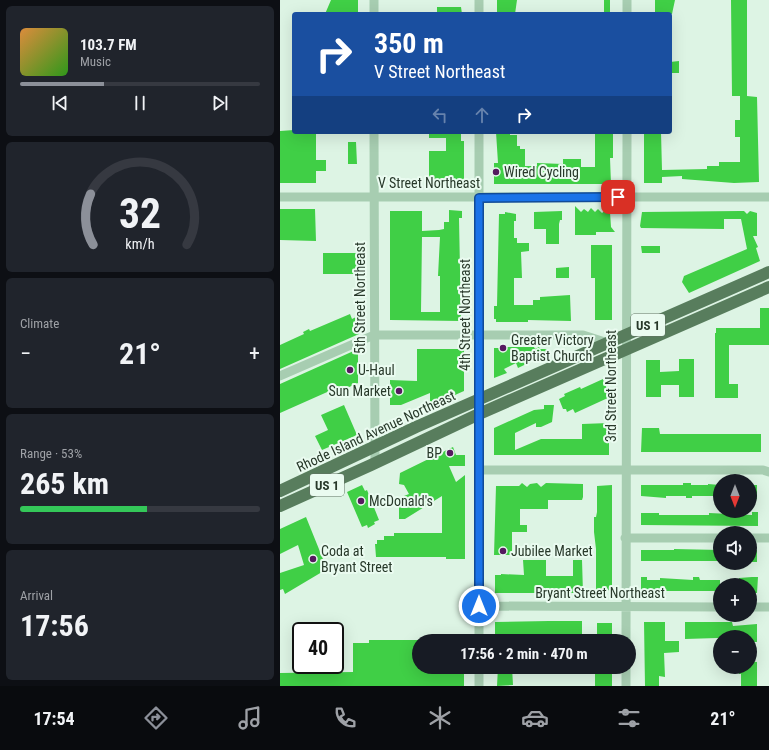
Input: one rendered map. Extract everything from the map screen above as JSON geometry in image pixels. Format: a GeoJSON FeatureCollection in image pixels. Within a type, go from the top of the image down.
{"type":"FeatureCollection","features":[{"type":"Feature","properties":{"kind":"main road","name":"Rhode Island Avenue Northeast"},"geometry":{"type":"LineString","coordinates":[[280,491],[479,400],[769,272]]}},
{"type":"Feature","properties":{"kind":"main road","name":"Rhode Island Avenue Northeast"},"geometry":{"type":"LineString","coordinates":[[280,506],[375,464],[479,414],[769,287]]}},
{"type":"Feature","properties":{"kind":"street"},"geometry":{"type":"LineString","coordinates":[[374,0],[374,12]]}},
{"type":"Feature","properties":{"kind":"street"},"geometry":{"type":"LineString","coordinates":[[479,0],[479,12]]}},
{"type":"Feature","properties":{"kind":"street"},"geometry":{"type":"LineString","coordinates":[[627,0],[627,12]]}},
{"type":"Feature","properties":{"kind":"street","name":"5th Street Northeast"},"geometry":{"type":"LineString","coordinates":[[374,134],[375,464]]}},
{"type":"Feature","properties":{"kind":"street","name":"4th Street Northeast"},"geometry":{"type":"LineString","coordinates":[[479,134],[479,634]]}},
{"type":"Feature","properties":{"kind":"street","name":"3rd Street Northeast"},"geometry":{"type":"LineString","coordinates":[[626,634],[627,134]]}},
{"type":"Feature","properties":{"kind":"street","name":"V Street Northeast"},"geometry":{"type":"LineString","coordinates":[[280,198],[769,197]]}},
{"type":"Feature","properties":{"kind":"street"},"geometry":{"type":"LineString","coordinates":[[280,376],[374,335],[583,335],[608,343]]}},
{"type":"Feature","properties":{"kind":"street"},"geometry":{"type":"LineString","coordinates":[[479,470],[625,469],[768,471]]}},
{"type":"Feature","properties":{"kind":"street"},"geometry":{"type":"LineString","coordinates":[[625,538],[713,538]]}},
{"type":"Feature","properties":{"kind":"street"},"geometry":{"type":"LineString","coordinates":[[757,538],[769,538]]}},
{"type":"Feature","properties":{"kind":"street","name":"Bryant Street Northeast"},"geometry":{"type":"LineString","coordinates":[[479,606],[713,607]]}},
{"type":"Feature","properties":{"kind":"street"},"geometry":{"type":"LineString","coordinates":[[757,607],[769,607]]}},
{"type":"Feature","properties":{"kind":"street"},"geometry":{"type":"LineString","coordinates":[[479,674],[479,686]]}},
{"type":"Feature","properties":{"kind":"street"},"geometry":{"type":"LineString","coordinates":[[626,674],[626,686]]}},
{"type":"Feature","properties":{"kind":"building"},"geometry":{"type":"Polygon","coordinates":[[[331,0],[358,0],[358,12],[326,12],[331,0]]]}},
{"type":"Feature","properties":{"kind":"building"},"geometry":{"type":"Polygon","coordinates":[[[497,0],[517,0],[515,12],[497,12],[497,0]]]}},
{"type":"Feature","properties":{"kind":"building"},"geometry":{"type":"Polygon","coordinates":[[[604,0],[610,0],[610,12],[604,12],[604,0]]]}},
{"type":"Feature","properties":{"kind":"building"},"geometry":{"type":"Polygon","coordinates":[[[655,0],[675,0],[672,14],[672,12],[655,12],[655,0]]]}},
{"type":"Feature","properties":{"kind":"building"},"geometry":{"type":"Polygon","coordinates":[[[731,0],[747,0],[747,96],[757,97],[759,182],[734,183],[682,179],[682,176],[662,177],[662,183],[644,183],[644,134],[661,134],[662,170],[707,169],[707,166],[719,166],[719,162],[740,162],[740,137],[735,137],[735,120],[740,120],[740,96],[732,96],[731,0]]]}},
{"type":"Feature","properties":{"kind":"building"},"geometry":{"type":"Polygon","coordinates":[[[437,7],[461,7],[462,12],[437,12],[437,7]]]}},
{"type":"Feature","properties":{"kind":"building"},"geometry":{"type":"Polygon","coordinates":[[[679,61],[679,73],[672,73],[672,62],[679,61]]]}},
{"type":"Feature","properties":{"kind":"building"},"geometry":{"type":"Polygon","coordinates":[[[292,130],[292,134],[316,134],[316,160],[326,160],[326,171],[316,171],[316,183],[280,183],[280,131],[292,130]]]}},
{"type":"Feature","properties":{"kind":"building"},"geometry":{"type":"Polygon","coordinates":[[[429,134],[461,134],[461,141],[464,141],[464,183],[429,183],[429,151],[446,151],[446,138],[429,138],[429,134]]]}},
{"type":"Feature","properties":{"kind":"building"},"geometry":{"type":"Polygon","coordinates":[[[496,134],[517,135],[517,146],[520,146],[520,149],[525,149],[525,166],[537,166],[537,163],[563,164],[563,159],[581,159],[581,167],[595,167],[595,134],[613,134],[613,158],[610,158],[611,184],[494,184],[494,163],[498,163],[496,134]]]}},
{"type":"Feature","properties":{"kind":"building"},"geometry":{"type":"Polygon","coordinates":[[[348,142],[356,142],[357,164],[348,164],[348,142]]]}},
{"type":"Feature","properties":{"kind":"building"},"geometry":{"type":"Polygon","coordinates":[[[575,206],[581,212],[584,209],[588,212],[591,208],[595,212],[598,209],[602,213],[607,209],[610,212],[611,227],[615,232],[596,232],[596,235],[575,235],[575,206]]]}},
{"type":"Feature","properties":{"kind":"building"},"geometry":{"type":"Polygon","coordinates":[[[280,209],[315,209],[316,241],[280,240],[280,209]]]}},
{"type":"Feature","properties":{"kind":"building"},"geometry":{"type":"Polygon","coordinates":[[[449,210],[462,211],[462,218],[459,218],[461,321],[390,320],[390,211],[422,211],[422,231],[444,229],[444,222],[449,222],[449,210]],[[422,237],[421,312],[440,312],[440,276],[438,276],[440,237],[422,237]]]}},
{"type":"Feature","properties":{"kind":"building"},"geometry":{"type":"Polygon","coordinates":[[[562,211],[562,220],[560,220],[559,224],[559,244],[546,244],[546,229],[534,229],[534,212],[562,211]]]}},
{"type":"Feature","properties":{"kind":"building"},"geometry":{"type":"Polygon","coordinates":[[[744,211],[747,214],[750,211],[757,213],[757,236],[753,236],[758,247],[756,248],[760,261],[689,293],[682,282],[684,276],[747,249],[741,219],[724,219],[724,229],[641,228],[640,226],[642,212],[744,211]]]}},
{"type":"Feature","properties":{"kind":"building"},"geometry":{"type":"Polygon","coordinates":[[[505,212],[516,214],[516,221],[514,221],[514,238],[517,238],[517,243],[529,243],[529,251],[521,252],[522,278],[514,278],[514,305],[533,305],[533,300],[540,300],[540,297],[570,295],[571,321],[528,320],[528,322],[496,322],[496,319],[494,319],[494,306],[497,306],[499,214],[505,214],[505,212]]]}},
{"type":"Feature","properties":{"kind":"building"},"geometry":{"type":"Polygon","coordinates":[[[591,245],[612,245],[612,320],[595,320],[595,278],[591,278],[591,245]]]}},
{"type":"Feature","properties":{"kind":"building"},"geometry":{"type":"Polygon","coordinates":[[[641,246],[660,246],[660,253],[642,253],[641,246]]]}},
{"type":"Feature","properties":{"kind":"building"},"geometry":{"type":"Polygon","coordinates":[[[323,253],[358,253],[358,274],[323,274],[323,253]]]}},
{"type":"Feature","properties":{"kind":"building"},"geometry":{"type":"Polygon","coordinates":[[[569,267],[569,278],[556,278],[556,268],[569,267]]]}},
{"type":"Feature","properties":{"kind":"building"},"geometry":{"type":"Polygon","coordinates":[[[760,308],[769,308],[769,345],[729,345],[729,384],[738,384],[738,398],[715,398],[716,328],[760,328],[760,308]]]}},
{"type":"Feature","properties":{"kind":"building"},"geometry":{"type":"Polygon","coordinates":[[[350,314],[352,319],[356,317],[359,334],[280,369],[280,345],[304,334],[303,332],[309,329],[310,331],[350,314]]]}},
{"type":"Feature","properties":{"kind":"building"},"geometry":{"type":"Polygon","coordinates":[[[534,347],[535,349],[539,347],[540,349],[547,349],[549,353],[518,368],[516,363],[504,369],[507,373],[494,378],[494,348],[534,347]]]}},
{"type":"Feature","properties":{"kind":"building"},"geometry":{"type":"Polygon","coordinates":[[[358,349],[358,383],[336,393],[334,389],[280,413],[280,384],[358,349]]]}},
{"type":"Feature","properties":{"kind":"building"},"geometry":{"type":"Polygon","coordinates":[[[417,349],[464,349],[464,391],[430,406],[430,393],[401,405],[390,405],[390,390],[388,390],[388,384],[390,384],[390,380],[417,381],[417,349]]]}},
{"type":"Feature","properties":{"kind":"building"},"geometry":{"type":"Polygon","coordinates":[[[679,359],[694,359],[694,397],[679,397],[679,385],[661,385],[661,397],[646,397],[646,360],[660,360],[660,372],[679,371],[679,359]]]}},
{"type":"Feature","properties":{"kind":"building"},"geometry":{"type":"Polygon","coordinates":[[[603,379],[610,397],[575,413],[573,409],[567,412],[566,409],[563,409],[559,399],[565,396],[564,394],[580,387],[581,389],[603,379]]]}},
{"type":"Feature","properties":{"kind":"building"},"geometry":{"type":"Polygon","coordinates":[[[344,405],[357,435],[322,450],[315,436],[328,430],[321,415],[344,405]]]}},
{"type":"Feature","properties":{"kind":"building"},"geometry":{"type":"Polygon","coordinates":[[[544,405],[554,405],[552,422],[541,427],[536,427],[536,423],[515,433],[515,450],[541,439],[582,439],[582,424],[609,423],[609,455],[494,455],[494,428],[534,410],[544,409],[544,405]]]}},
{"type":"Feature","properties":{"kind":"building"},"geometry":{"type":"Polygon","coordinates":[[[642,428],[659,428],[660,434],[761,434],[761,452],[641,452],[642,428]]]}},
{"type":"Feature","properties":{"kind":"building"},"geometry":{"type":"Polygon","coordinates":[[[453,447],[456,455],[465,455],[465,466],[449,466],[456,482],[465,475],[465,559],[446,559],[446,557],[376,557],[375,544],[377,544],[377,540],[384,540],[384,536],[394,536],[394,533],[442,533],[442,496],[405,519],[399,519],[399,498],[409,494],[404,485],[399,484],[400,473],[453,447]]]}},
{"type":"Feature","properties":{"kind":"building"},"geometry":{"type":"Polygon","coordinates":[[[522,483],[527,487],[530,484],[537,483],[541,487],[546,483],[583,484],[583,497],[582,500],[548,500],[548,509],[520,509],[520,525],[527,525],[527,532],[512,532],[512,555],[494,555],[496,486],[519,486],[522,483]]]}},
{"type":"Feature","properties":{"kind":"building"},"geometry":{"type":"Polygon","coordinates":[[[683,483],[691,483],[691,485],[713,484],[713,496],[692,496],[692,498],[686,498],[686,496],[666,496],[666,498],[641,496],[641,485],[683,485],[683,483]]]}},
{"type":"Feature","properties":{"kind":"building","name":"McDonald's"},"geometry":{"type":"Polygon","coordinates":[[[362,485],[365,491],[367,490],[379,520],[374,522],[375,524],[368,528],[367,525],[362,527],[347,492],[362,485]]]}},
{"type":"Feature","properties":{"kind":"building"},"geometry":{"type":"Polygon","coordinates":[[[612,485],[612,590],[599,591],[596,590],[596,549],[594,532],[594,517],[596,517],[597,512],[597,486],[612,485]]]}},
{"type":"Feature","properties":{"kind":"building"},"geometry":{"type":"Polygon","coordinates":[[[758,512],[758,526],[641,525],[641,513],[659,513],[659,515],[709,515],[709,513],[713,513],[713,518],[757,518],[758,512]]]}},
{"type":"Feature","properties":{"kind":"building","name":"Coda at Bryant Street"},"geometry":{"type":"Polygon","coordinates":[[[306,517],[327,569],[285,594],[283,589],[280,590],[280,573],[304,565],[298,545],[280,554],[280,529],[306,517]]]}},
{"type":"Feature","properties":{"kind":"building"},"geometry":{"type":"Polygon","coordinates":[[[641,550],[713,550],[713,561],[641,561],[641,550]]]}},
{"type":"Feature","properties":{"kind":"building"},"geometry":{"type":"Polygon","coordinates":[[[523,560],[546,560],[546,576],[573,576],[573,560],[582,560],[583,593],[495,593],[495,575],[524,575],[523,560]]]}},
{"type":"Feature","properties":{"kind":"building"},"geometry":{"type":"Polygon","coordinates":[[[641,577],[647,577],[647,580],[660,580],[660,578],[693,580],[693,577],[699,577],[700,580],[713,580],[713,591],[641,591],[641,577]]]}},
{"type":"Feature","properties":{"kind":"building"},"geometry":{"type":"Polygon","coordinates":[[[758,577],[757,593],[757,578],[739,578],[758,577]]]}},
{"type":"Feature","properties":{"kind":"building"},"geometry":{"type":"Polygon","coordinates":[[[582,621],[582,634],[495,634],[495,622],[582,621]]]}},
{"type":"Feature","properties":{"kind":"building"},"geometry":{"type":"Polygon","coordinates":[[[644,622],[665,622],[665,641],[679,641],[679,652],[664,653],[665,677],[659,676],[659,686],[645,686],[644,622]]]}},
{"type":"Feature","properties":{"kind":"building"},"geometry":{"type":"Polygon","coordinates":[[[685,622],[732,622],[733,626],[757,624],[757,630],[713,630],[713,638],[685,639],[685,622]]]}},
{"type":"Feature","properties":{"kind":"building"},"geometry":{"type":"Polygon","coordinates":[[[597,623],[612,623],[612,634],[597,634],[597,623]]]}},
{"type":"Feature","properties":{"kind":"building"},"geometry":{"type":"Polygon","coordinates":[[[369,640],[412,640],[412,674],[464,674],[464,686],[280,686],[280,673],[344,674],[344,672],[353,672],[353,643],[369,643],[369,640]]]}},
{"type":"Feature","properties":{"kind":"building"},"geometry":{"type":"Polygon","coordinates":[[[498,674],[512,674],[513,685],[497,686],[498,674]]]}},
{"type":"Feature","properties":{"kind":"building"},"geometry":{"type":"Polygon","coordinates":[[[595,674],[612,674],[612,686],[595,686],[595,674]]]}},
{"type":"Feature","properties":{"kind":"building"},"geometry":{"type":"Polygon","coordinates":[[[741,674],[757,674],[757,686],[741,686],[741,674]]]}},
{"type":"Feature","properties":{"kind":"place","name":"Wired Cycling"},"geometry":{"type":"Point","coordinates":[496,172]}},
{"type":"Feature","properties":{"kind":"place","name":"Greater Victory Baptist Church"},"geometry":{"type":"Point","coordinates":[503,348]}},
{"type":"Feature","properties":{"kind":"place","name":"U-Haul"},"geometry":{"type":"Point","coordinates":[350,370]}},
{"type":"Feature","properties":{"kind":"place","name":"Sun Market"},"geometry":{"type":"Point","coordinates":[399,391]}},
{"type":"Feature","properties":{"kind":"place","name":"BP"},"geometry":{"type":"Point","coordinates":[450,453]}},
{"type":"Feature","properties":{"kind":"place","name":"McDonald's"},"geometry":{"type":"Point","coordinates":[361,501]}},
{"type":"Feature","properties":{"kind":"place","name":"Jubilee Market"},"geometry":{"type":"Point","coordinates":[503,551]}},
{"type":"Feature","properties":{"kind":"place","name":"Coda at Bryant Street"},"geometry":{"type":"Point","coordinates":[313,559]}},
{"type":"Feature","properties":{"kind":"route"},"geometry":{"type":"LineString","coordinates":[[479,606],[479,198],[618,197]]}}]}
